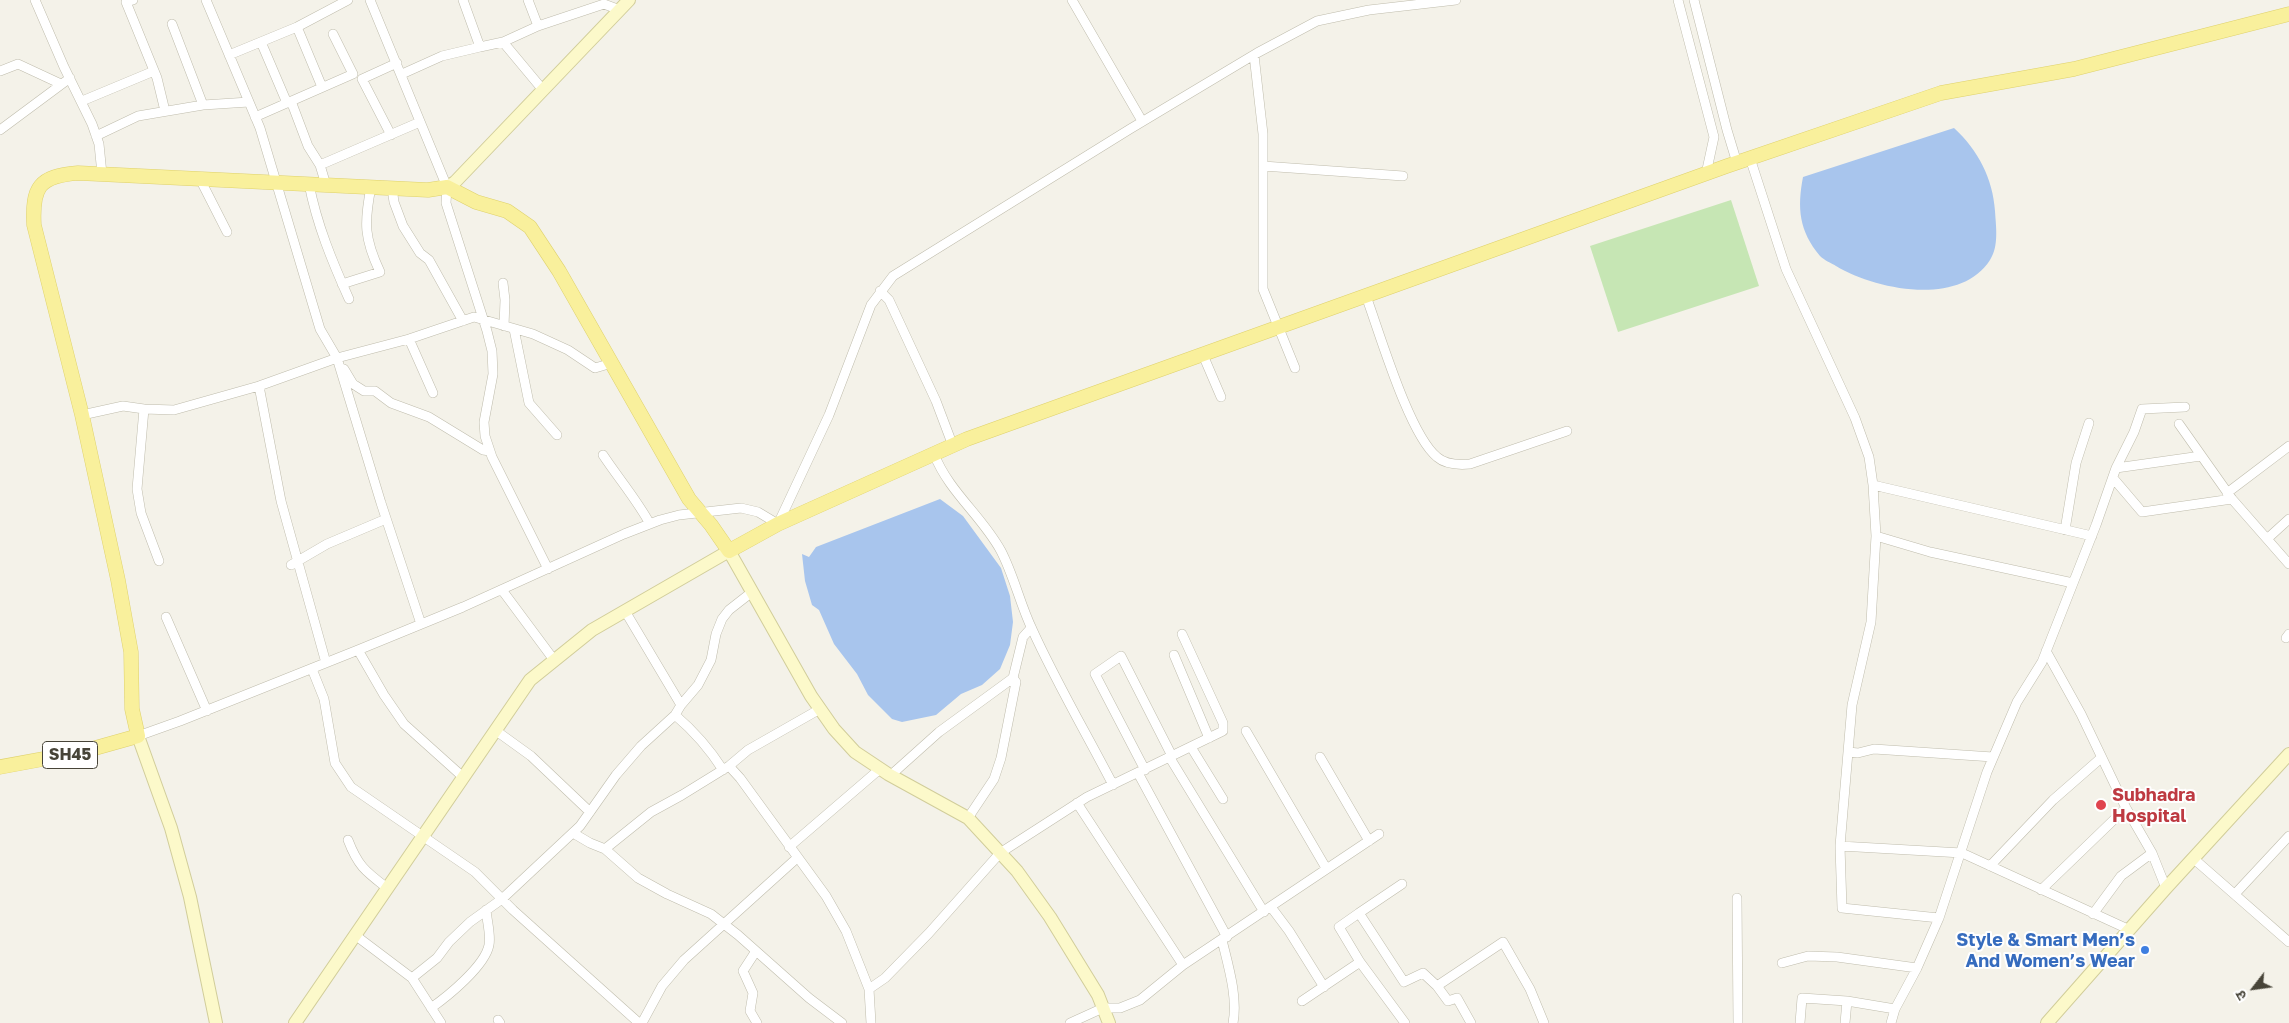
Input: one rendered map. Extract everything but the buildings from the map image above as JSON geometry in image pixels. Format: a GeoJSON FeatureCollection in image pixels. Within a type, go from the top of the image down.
{"type":"FeatureCollection","features":[{"type":"Feature","properties":{"kind":"main road"},"geometry":{"type":"LineString","coordinates":[[216,1023],[190,897],[171,828],[138,736],[132,709],[131,652],[82,415],[42,263],[34,225],[33,205],[39,185],[48,178],[69,174],[102,174],[428,190],[447,187],[455,182],[543,90],[614,6],[629,0]]}},
{"type":"Feature","properties":{"kind":"main road"},"geometry":{"type":"LineString","coordinates":[[295,1023],[530,680],[592,630],[778,524],[953,446],[1203,354],[1706,174],[1941,93],[2074,69],[2289,14]]}},
{"type":"Feature","properties":{"kind":"main road"},"geometry":{"type":"LineString","coordinates":[[447,187],[476,202],[507,211],[530,227],[559,271],[689,500],[702,514],[729,551],[820,709],[834,729],[855,752],[886,772],[968,818],[1017,871],[1050,917],[1089,980],[1110,1023]]}},
{"type":"Feature","properties":{"kind":"main road","name":"SH45"},"geometry":{"type":"LineString","coordinates":[[0,767],[81,752],[138,736]]}},
{"type":"Feature","properties":{"kind":"main road"},"geometry":{"type":"LineString","coordinates":[[2047,1023],[2166,888],[2289,754]]}},
{"type":"Feature","properties":{"kind":"street"},"geometry":{"type":"LineString","coordinates":[[35,0],[82,101],[96,136],[99,144],[102,174]]}},
{"type":"Feature","properties":{"kind":"street"},"geometry":{"type":"LineString","coordinates":[[133,0],[126,2],[154,71],[164,110]]}},
{"type":"Feature","properties":{"kind":"street"},"geometry":{"type":"LineString","coordinates":[[206,0],[255,117],[277,183],[320,329],[353,384],[364,391],[375,391],[391,403],[429,417],[483,450],[490,451]]}},
{"type":"Feature","properties":{"kind":"street"},"geometry":{"type":"LineString","coordinates":[[229,56],[297,27],[348,0]]}},
{"type":"Feature","properties":{"kind":"street"},"geometry":{"type":"LineString","coordinates":[[370,0],[447,187],[446,203],[484,321],[492,358],[493,374],[490,401],[484,422],[485,436],[490,451],[548,569]]}},
{"type":"Feature","properties":{"kind":"street"},"geometry":{"type":"LineString","coordinates":[[463,0],[480,47]]}},
{"type":"Feature","properties":{"kind":"street"},"geometry":{"type":"LineString","coordinates":[[528,0],[538,26]]}},
{"type":"Feature","properties":{"kind":"street"},"geometry":{"type":"LineString","coordinates":[[1072,0],[1142,121]]}},
{"type":"Feature","properties":{"kind":"street"},"geometry":{"type":"LineString","coordinates":[[138,736],[326,664],[502,590],[650,524],[679,515],[702,514],[740,508],[758,512],[778,524],[830,415],[871,305],[893,276],[1142,121],[1254,55],[1317,21],[1369,10],[1456,0]]}},
{"type":"Feature","properties":{"kind":"street"},"geometry":{"type":"LineString","coordinates":[[1678,0],[1714,137],[1706,174]]}},
{"type":"Feature","properties":{"kind":"street"},"geometry":{"type":"LineString","coordinates":[[1694,0],[1727,130],[1743,161],[1786,269],[1854,418],[1868,457],[1873,485],[1876,536],[1871,622],[1852,705],[1840,846],[1842,908],[1939,918]]}},
{"type":"Feature","properties":{"kind":"street"},"geometry":{"type":"LineString","coordinates":[[402,74],[442,56],[503,42],[538,26],[604,4],[614,6]]}},
{"type":"Feature","properties":{"kind":"street"},"geometry":{"type":"LineString","coordinates":[[172,24],[203,105]]}},
{"type":"Feature","properties":{"kind":"street"},"geometry":{"type":"LineString","coordinates":[[297,27],[322,87]]}},
{"type":"Feature","properties":{"kind":"street"},"geometry":{"type":"LineString","coordinates":[[255,117],[353,74],[332,34]]}},
{"type":"Feature","properties":{"kind":"street"},"geometry":{"type":"LineString","coordinates":[[261,42],[308,146],[320,165],[326,185]]}},
{"type":"Feature","properties":{"kind":"street"},"geometry":{"type":"LineString","coordinates":[[503,42],[543,90]]}},
{"type":"Feature","properties":{"kind":"street"},"geometry":{"type":"LineString","coordinates":[[1254,55],[1262,134],[1263,289],[1295,368]]}},
{"type":"Feature","properties":{"kind":"street"},"geometry":{"type":"LineString","coordinates":[[391,135],[362,79],[397,63]]}},
{"type":"Feature","properties":{"kind":"street"},"geometry":{"type":"LineString","coordinates":[[0,71],[18,64],[61,84]]}},
{"type":"Feature","properties":{"kind":"street"},"geometry":{"type":"LineString","coordinates":[[82,101],[154,71]]}},
{"type":"Feature","properties":{"kind":"street"},"geometry":{"type":"LineString","coordinates":[[0,130],[70,78]]}},
{"type":"Feature","properties":{"kind":"street"},"geometry":{"type":"LineString","coordinates":[[96,136],[138,116],[164,110],[249,102]]}},
{"type":"Feature","properties":{"kind":"street"},"geometry":{"type":"LineString","coordinates":[[320,165],[420,122]]}},
{"type":"Feature","properties":{"kind":"street"},"geometry":{"type":"LineString","coordinates":[[1263,166],[1403,176]]}},
{"type":"Feature","properties":{"kind":"street"},"geometry":{"type":"LineString","coordinates":[[200,179],[227,232]]}},
{"type":"Feature","properties":{"kind":"street"},"geometry":{"type":"LineString","coordinates":[[310,184],[316,217],[324,241],[349,299]]}},
{"type":"Feature","properties":{"kind":"street"},"geometry":{"type":"LineString","coordinates":[[342,284],[380,272],[367,239],[365,214],[371,187]]}},
{"type":"Feature","properties":{"kind":"street"},"geometry":{"type":"LineString","coordinates":[[392,188],[394,202],[403,226],[420,253],[429,260],[463,321]]}},
{"type":"Feature","properties":{"kind":"street"},"geometry":{"type":"LineString","coordinates":[[502,282],[505,300],[504,326]]}},
{"type":"Feature","properties":{"kind":"street"},"geometry":{"type":"LineString","coordinates":[[880,291],[888,300],[936,401],[953,446]]}},
{"type":"Feature","properties":{"kind":"street"},"geometry":{"type":"LineString","coordinates":[[1366,296],[1408,410],[1424,444],[1438,459],[1455,465],[1470,464],[1567,431]]}},
{"type":"Feature","properties":{"kind":"street"},"geometry":{"type":"LineString","coordinates":[[82,415],[123,406],[174,410],[259,386],[337,358],[409,339],[474,317],[533,334],[568,350],[595,368],[612,363]]}},
{"type":"Feature","properties":{"kind":"street"},"geometry":{"type":"LineString","coordinates":[[514,329],[530,403],[557,435]]}},
{"type":"Feature","properties":{"kind":"street"},"geometry":{"type":"LineString","coordinates":[[409,339],[433,393]]}},
{"type":"Feature","properties":{"kind":"street"},"geometry":{"type":"LineString","coordinates":[[1203,354],[1221,397]]}},
{"type":"Feature","properties":{"kind":"street"},"geometry":{"type":"LineString","coordinates":[[337,358],[386,520],[421,624]]}},
{"type":"Feature","properties":{"kind":"street"},"geometry":{"type":"LineString","coordinates":[[259,386],[294,563],[326,664]]}},
{"type":"Feature","properties":{"kind":"street"},"geometry":{"type":"LineString","coordinates":[[1891,1023],[1895,1009],[1917,968],[1939,918],[1962,853],[1987,772],[2017,702],[2042,662],[2092,536],[2116,468],[2134,432],[2142,409],[2185,408]]}},
{"type":"Feature","properties":{"kind":"street"},"geometry":{"type":"LineString","coordinates":[[144,409],[137,488],[141,513],[159,561]]}},
{"type":"Feature","properties":{"kind":"street"},"geometry":{"type":"LineString","coordinates":[[2065,530],[2076,463],[2089,423]]}},
{"type":"Feature","properties":{"kind":"street"},"geometry":{"type":"LineString","coordinates":[[2179,424],[2230,496],[2289,564]]}},
{"type":"Feature","properties":{"kind":"street"},"geometry":{"type":"LineString","coordinates":[[2113,478],[2142,512],[2230,496],[2289,446]]}},
{"type":"Feature","properties":{"kind":"street"},"geometry":{"type":"LineString","coordinates":[[934,454],[940,471],[978,518],[1000,550],[1015,583],[1031,628],[1113,785]]}},
{"type":"Feature","properties":{"kind":"street"},"geometry":{"type":"LineString","coordinates":[[603,455],[621,482],[638,502],[650,524]]}},
{"type":"Feature","properties":{"kind":"street"},"geometry":{"type":"LineString","coordinates":[[2116,468],[2201,456]]}},
{"type":"Feature","properties":{"kind":"street"},"geometry":{"type":"LineString","coordinates":[[1873,485],[2092,536]]}},
{"type":"Feature","properties":{"kind":"street"},"geometry":{"type":"LineString","coordinates":[[2267,539],[2289,519]]}},
{"type":"Feature","properties":{"kind":"street"},"geometry":{"type":"LineString","coordinates":[[294,563],[327,544],[386,520]]}},
{"type":"Feature","properties":{"kind":"street"},"geometry":{"type":"LineString","coordinates":[[1876,536],[1930,552],[2073,583]]}},
{"type":"Feature","properties":{"kind":"street"},"geometry":{"type":"LineString","coordinates":[[502,590],[554,660]]}},
{"type":"Feature","properties":{"kind":"street"},"geometry":{"type":"LineString","coordinates":[[412,978],[437,958],[449,942],[470,922],[502,899],[573,832],[590,812],[616,775],[635,753],[675,715],[698,685],[706,672],[722,619],[752,592]]}},
{"type":"Feature","properties":{"kind":"street"},"geometry":{"type":"LineString","coordinates":[[625,611],[681,705]]}},
{"type":"Feature","properties":{"kind":"street"},"geometry":{"type":"LineString","coordinates":[[166,618],[207,711]]}},
{"type":"Feature","properties":{"kind":"street"},"geometry":{"type":"LineString","coordinates":[[789,847],[1013,678],[1023,637],[1031,628]]}},
{"type":"Feature","properties":{"kind":"street"},"geometry":{"type":"LineString","coordinates":[[869,989],[885,978],[929,933],[1000,853],[1077,803],[1223,731],[1223,723],[1182,634]]}},
{"type":"Feature","properties":{"kind":"street"},"geometry":{"type":"LineString","coordinates":[[358,650],[384,696],[404,724],[463,777]]}},
{"type":"Feature","properties":{"kind":"street"},"geometry":{"type":"LineString","coordinates":[[2046,651],[2081,714],[2126,808],[2152,853],[2166,888]]}},
{"type":"Feature","properties":{"kind":"street"},"geometry":{"type":"LineString","coordinates":[[1174,655],[1209,738]]}},
{"type":"Feature","properties":{"kind":"street"},"geometry":{"type":"LineString","coordinates":[[1232,1023],[1234,1015],[1231,982],[1224,938],[1095,674],[1121,656],[1171,757],[1267,910],[1289,930],[1324,986]]}},
{"type":"Feature","properties":{"kind":"street"},"geometry":{"type":"LineString","coordinates":[[312,669],[324,699],[332,751],[341,774],[351,787],[475,872],[502,899],[640,1023],[662,986],[684,960],[797,858]]}},
{"type":"Feature","properties":{"kind":"street"},"geometry":{"type":"LineString","coordinates":[[968,818],[994,778],[1001,758],[1014,700],[1016,682],[1013,678]]}},
{"type":"Feature","properties":{"kind":"street"},"geometry":{"type":"LineString","coordinates":[[605,849],[651,812],[726,768],[748,750],[820,709]]}},
{"type":"Feature","properties":{"kind":"street"},"geometry":{"type":"LineString","coordinates":[[675,715],[698,735],[726,768],[740,778],[826,896],[846,930],[869,989],[871,1023]]}},
{"type":"Feature","properties":{"kind":"street"},"geometry":{"type":"LineString","coordinates":[[495,730],[531,756],[590,812]]}},
{"type":"Feature","properties":{"kind":"street"},"geometry":{"type":"LineString","coordinates":[[1246,732],[1326,868]]}},
{"type":"Feature","properties":{"kind":"street"},"geometry":{"type":"LineString","coordinates":[[1191,747],[1223,799]]}},
{"type":"Feature","properties":{"kind":"street"},"geometry":{"type":"LineString","coordinates":[[1848,752],[1858,753],[1874,749],[1994,756]]}},
{"type":"Feature","properties":{"kind":"street"},"geometry":{"type":"LineString","coordinates":[[1320,757],[1369,840]]}},
{"type":"Feature","properties":{"kind":"street"},"geometry":{"type":"LineString","coordinates":[[1990,866],[2053,800],[2101,758]]}},
{"type":"Feature","properties":{"kind":"street"},"geometry":{"type":"LineString","coordinates":[[1077,803],[1183,965]]}},
{"type":"Feature","properties":{"kind":"street"},"geometry":{"type":"LineString","coordinates":[[2041,890],[2126,808]]}},
{"type":"Feature","properties":{"kind":"street"},"geometry":{"type":"LineString","coordinates":[[573,832],[590,843],[605,849],[638,878],[667,894],[711,914],[837,1022]]}},
{"type":"Feature","properties":{"kind":"street"},"geometry":{"type":"LineString","coordinates":[[1070,1023],[1103,1008],[1120,1008],[1140,1000],[1183,965],[1379,834]]}},
{"type":"Feature","properties":{"kind":"street"},"geometry":{"type":"LineString","coordinates":[[2235,894],[2289,836]]}},
{"type":"Feature","properties":{"kind":"street"},"geometry":{"type":"LineString","coordinates":[[348,840],[356,860],[369,874],[387,888]]}},
{"type":"Feature","properties":{"kind":"street"},"geometry":{"type":"LineString","coordinates":[[1840,846],[1962,853],[2130,930]]}},
{"type":"Feature","properties":{"kind":"street"},"geometry":{"type":"LineString","coordinates":[[2094,914],[2121,876],[2152,853]]}},
{"type":"Feature","properties":{"kind":"street"},"geometry":{"type":"LineString","coordinates":[[2194,859],[2289,942]]}},
{"type":"Feature","properties":{"kind":"street"},"geometry":{"type":"LineString","coordinates":[[1402,884],[1339,927],[1360,962],[1405,1023]]}},
{"type":"Feature","properties":{"kind":"street"},"geometry":{"type":"LineString","coordinates":[[1737,898],[1738,1023]]}},
{"type":"Feature","properties":{"kind":"street"},"geometry":{"type":"LineString","coordinates":[[431,1008],[459,985],[485,955],[490,945],[486,910]]}},
{"type":"Feature","properties":{"kind":"street"},"geometry":{"type":"LineString","coordinates":[[1359,913],[1404,982],[1423,973],[1437,986],[1448,1001],[1457,998],[1471,1023]]}},
{"type":"Feature","properties":{"kind":"street"},"geometry":{"type":"LineString","coordinates":[[355,935],[412,978],[441,1023]]}},
{"type":"Feature","properties":{"kind":"street"},"geometry":{"type":"LineString","coordinates":[[1437,986],[1503,942],[1530,989],[1544,1023]]}},
{"type":"Feature","properties":{"kind":"street"},"geometry":{"type":"LineString","coordinates":[[756,951],[743,971],[753,993],[750,1011],[757,1023]]}},
{"type":"Feature","properties":{"kind":"street"},"geometry":{"type":"LineString","coordinates":[[1782,964],[1808,956],[1837,957],[1917,968]]}},
{"type":"Feature","properties":{"kind":"street"},"geometry":{"type":"LineString","coordinates":[[1302,1001],[1360,962]]}},
{"type":"Feature","properties":{"kind":"street"},"geometry":{"type":"LineString","coordinates":[[1800,1023],[1802,998],[1847,1001],[1895,1009]]}},
{"type":"Feature","properties":{"kind":"street"},"geometry":{"type":"LineString","coordinates":[[1845,1023],[1847,1001]]}},
{"type":"Feature","properties":{"kind":"green space"},"geometry":{"type":"Polygon","coordinates":[[[1731,200],[1759,286],[1618,332],[1590,246],[1731,200]]]}},
{"type":"Feature","properties":{"kind":"water"},"geometry":{"type":"Polygon","coordinates":[[[1954,128],[1977,155],[1987,176],[1994,199],[1995,249],[1990,260],[1976,275],[1959,284],[1939,289],[1917,290],[1894,287],[1853,275],[1820,256],[1813,247],[1801,219],[1800,199],[1803,177],[1954,128]]]}},
{"type":"Feature","properties":{"kind":"water"},"geometry":{"type":"Polygon","coordinates":[[[940,499],[963,516],[1001,568],[1010,596],[1013,622],[1010,645],[1000,669],[982,685],[961,694],[936,715],[902,722],[892,719],[868,695],[857,674],[834,644],[819,610],[812,605],[805,581],[802,554],[809,557],[816,547],[940,499]]]}},
{"type":"Feature","properties":{"kind":"place","name":"Subhadra Hospital"},"geometry":{"type":"Point","coordinates":[2101,805]}},
{"type":"Feature","properties":{"kind":"place","name":"Style & Smart Men’s And Women’s Wear"},"geometry":{"type":"Point","coordinates":[2145,950]}}]}
